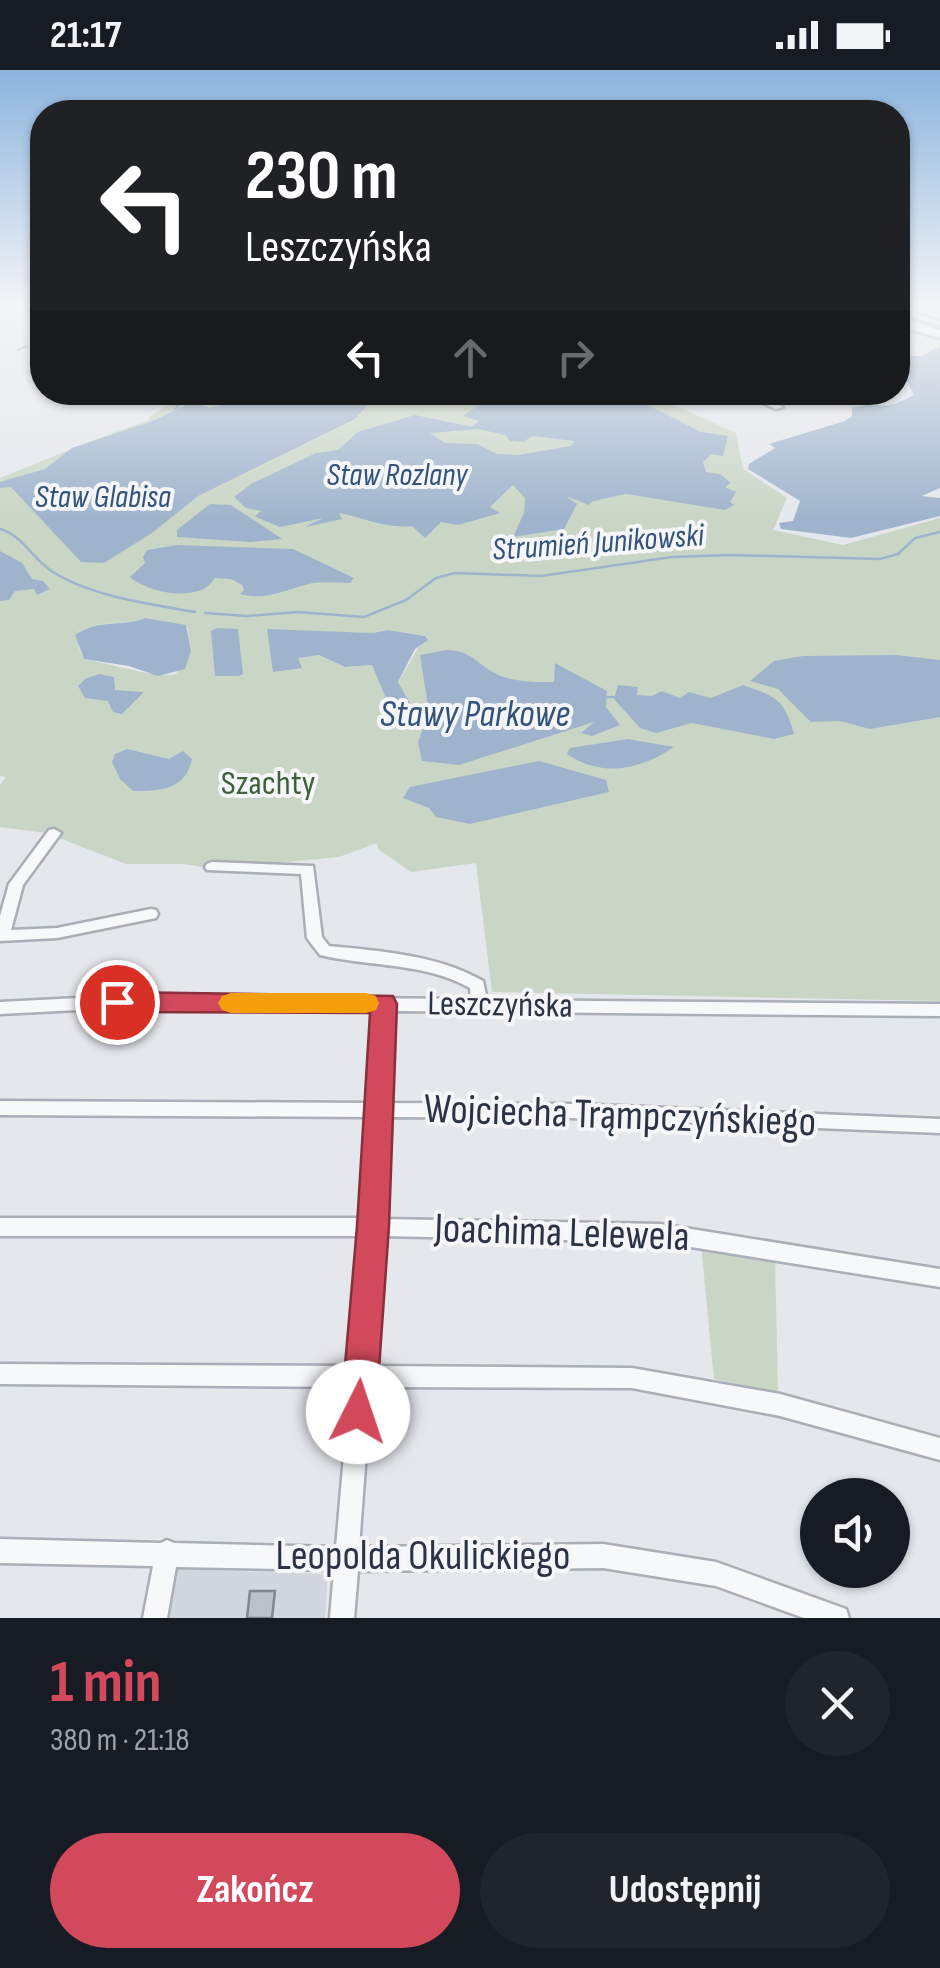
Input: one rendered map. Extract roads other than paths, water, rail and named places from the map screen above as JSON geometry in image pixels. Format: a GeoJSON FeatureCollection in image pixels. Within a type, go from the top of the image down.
{"type":"FeatureCollection","features":[{"type":"Feature","properties":{"kind":"street"},"geometry":{"type":"LineString","coordinates":[[773,405],[778,407]]}},
{"type":"Feature","properties":{"kind":"street"},"geometry":{"type":"LineString","coordinates":[[54,833],[16,884],[1,936],[57,934],[152,914]]}},
{"type":"Feature","properties":{"kind":"street"},"geometry":{"type":"LineString","coordinates":[[212,867],[308,869],[315,938],[325,951],[384,957],[464,974],[477,985],[480,1004]]}},
{"type":"Feature","properties":{"kind":"street","name":"Leszczyńska"},"geometry":{"type":"LineString","coordinates":[[0,1008],[86,1002],[940,1010]]}},
{"type":"Feature","properties":{"kind":"street"},"geometry":{"type":"LineString","coordinates":[[342,1618],[373,1226],[384,1004]]}},
{"type":"Feature","properties":{"kind":"street","name":"Wojciecha Trąmpczyńskiego"},"geometry":{"type":"LineString","coordinates":[[0,1108],[572,1112],[940,1126]]}},
{"type":"Feature","properties":{"kind":"street","name":"Joachima Lelewela"},"geometry":{"type":"LineString","coordinates":[[0,1228],[373,1226],[690,1236],[940,1278]]}},
{"type":"Feature","properties":{"kind":"street"},"geometry":{"type":"LineString","coordinates":[[0,1374],[632,1378],[780,1406],[940,1450]]}},
{"type":"Feature","properties":{"kind":"street","name":"Leopolda Okulickiego"},"geometry":{"type":"LineString","coordinates":[[0,1551],[347,1559],[603,1556],[716,1574],[836,1618]]}},
{"type":"Feature","properties":{"kind":"street"},"geometry":{"type":"LineString","coordinates":[[154,1618],[167,1552]]}},
{"type":"Feature","properties":{"kind":"water"},"geometry":{"type":"Polygon","coordinates":[[[910,376],[940,376],[940,488],[922,496],[940,498],[940,516],[851,538],[781,529],[779,523],[793,521],[800,501],[748,469],[749,464],[775,448],[769,444],[845,421],[852,416],[852,407],[910,405],[910,397],[914,395],[910,376]]]}},
{"type":"Feature","properties":{"kind":"water","name":"Staw Glabisa"},"geometry":{"type":"Polygon","coordinates":[[[186,405],[367,405],[355,419],[198,496],[152,533],[104,563],[81,562],[11,487],[0,488],[0,482],[45,469],[72,448],[153,421],[186,405]]]}},
{"type":"Feature","properties":{"kind":"water","name":"Staw Rozlany"},"geometry":{"type":"Polygon","coordinates":[[[479,405],[648,405],[701,432],[728,436],[723,456],[711,454],[703,462],[706,472],[720,474],[731,483],[725,487],[736,492],[730,502],[734,505],[725,510],[626,494],[589,505],[566,496],[577,504],[564,529],[513,537],[524,513],[525,498],[513,485],[490,507],[500,513],[458,525],[441,522],[425,538],[412,526],[384,525],[339,513],[342,519],[305,527],[323,518],[280,527],[258,518],[255,516],[261,511],[246,508],[234,497],[251,484],[316,453],[338,450],[358,432],[415,415],[472,427],[479,421],[463,416],[479,405]],[[478,429],[430,433],[445,443],[477,444],[497,454],[518,455],[571,446],[575,441],[533,436],[523,442],[510,441],[505,435],[478,429]]]}},
{"type":"Feature","properties":{"kind":"water"},"geometry":{"type":"Polygon","coordinates":[[[210,504],[231,505],[282,539],[250,542],[177,537],[177,530],[210,504]]]}},
{"type":"Feature","properties":{"kind":"water"},"geometry":{"type":"Polygon","coordinates":[[[177,545],[293,549],[354,578],[350,583],[314,583],[258,596],[240,594],[244,590],[242,585],[231,579],[215,578],[199,591],[175,593],[149,588],[130,577],[145,563],[147,550],[177,545]]]}},
{"type":"Feature","properties":{"kind":"water"},"geometry":{"type":"Polygon","coordinates":[[[0,551],[22,563],[32,579],[43,581],[50,589],[37,595],[34,589],[15,591],[9,600],[0,601],[0,551]]]}},
{"type":"Feature","properties":{"kind":"water"},"geometry":{"type":"Polygon","coordinates":[[[145,618],[186,625],[191,651],[185,669],[158,676],[129,666],[84,659],[75,635],[101,625],[145,618]]]}},
{"type":"Feature","properties":{"kind":"water"},"geometry":{"type":"Polygon","coordinates":[[[238,629],[243,674],[215,676],[211,631],[238,629]]]}},
{"type":"Feature","properties":{"kind":"water","name":"Stawy Parkowe"},"geometry":{"type":"Polygon","coordinates":[[[267,629],[373,633],[388,630],[425,636],[428,640],[415,649],[398,682],[411,705],[405,707],[385,696],[372,665],[345,667],[319,655],[298,658],[302,668],[273,672],[267,629]]]}},
{"type":"Feature","properties":{"kind":"water","name":"Stawy Parkowe"},"geometry":{"type":"Polygon","coordinates":[[[446,650],[464,653],[496,674],[523,681],[554,682],[555,663],[607,691],[606,707],[620,725],[592,736],[581,733],[594,722],[459,765],[422,761],[418,742],[429,712],[420,655],[446,650]]]}},
{"type":"Feature","properties":{"kind":"water"},"geometry":{"type":"Polygon","coordinates":[[[896,655],[940,660],[940,717],[870,729],[840,721],[811,722],[778,689],[750,681],[774,661],[803,656],[896,655]]]}},
{"type":"Feature","properties":{"kind":"water"},"geometry":{"type":"Polygon","coordinates":[[[99,674],[114,677],[115,690],[144,692],[122,714],[113,712],[108,701],[85,698],[78,686],[99,674]]]}},
{"type":"Feature","properties":{"kind":"water"},"geometry":{"type":"Polygon","coordinates":[[[618,685],[638,687],[637,695],[652,696],[662,691],[680,698],[689,692],[711,698],[743,685],[777,700],[794,734],[774,739],[692,723],[656,733],[640,728],[614,699],[618,685]]]}},
{"type":"Feature","properties":{"kind":"water"},"geometry":{"type":"Polygon","coordinates":[[[628,739],[674,747],[648,761],[621,768],[594,766],[567,754],[570,748],[628,739]]]}},
{"type":"Feature","properties":{"kind":"water"},"geometry":{"type":"Polygon","coordinates":[[[127,749],[169,759],[183,751],[192,759],[178,783],[162,789],[133,791],[120,779],[112,762],[115,754],[127,749]]]}},
{"type":"Feature","properties":{"kind":"water"},"geometry":{"type":"Polygon","coordinates":[[[539,761],[606,780],[609,792],[470,824],[436,817],[429,808],[403,798],[410,787],[539,761]]]}},
{"type":"Feature","properties":{"kind":"waterway"},"geometry":{"type":"LineString","coordinates":[[175,409],[179,405]]}},
{"type":"Feature","properties":{"kind":"waterway"},"geometry":{"type":"LineString","coordinates":[[0,529],[16,537],[46,567],[69,581],[122,598],[195,612]]}},
{"type":"Feature","properties":{"kind":"waterway","name":"Strumień Junikowski"},"geometry":{"type":"LineString","coordinates":[[205,613],[247,616],[298,612],[364,617],[406,600],[436,578],[455,573],[541,576],[672,557],[731,555],[880,559],[898,554],[915,538],[940,532]]}},
{"type":"Feature","properties":{"kind":"waterway"},"geometry":{"type":"LineString","coordinates":[[607,697],[614,697]]}},
{"type":"Feature","properties":{"kind":"park label","name":"Szachty"},"geometry":{"type":"Point","coordinates":[268,783]}}]}
